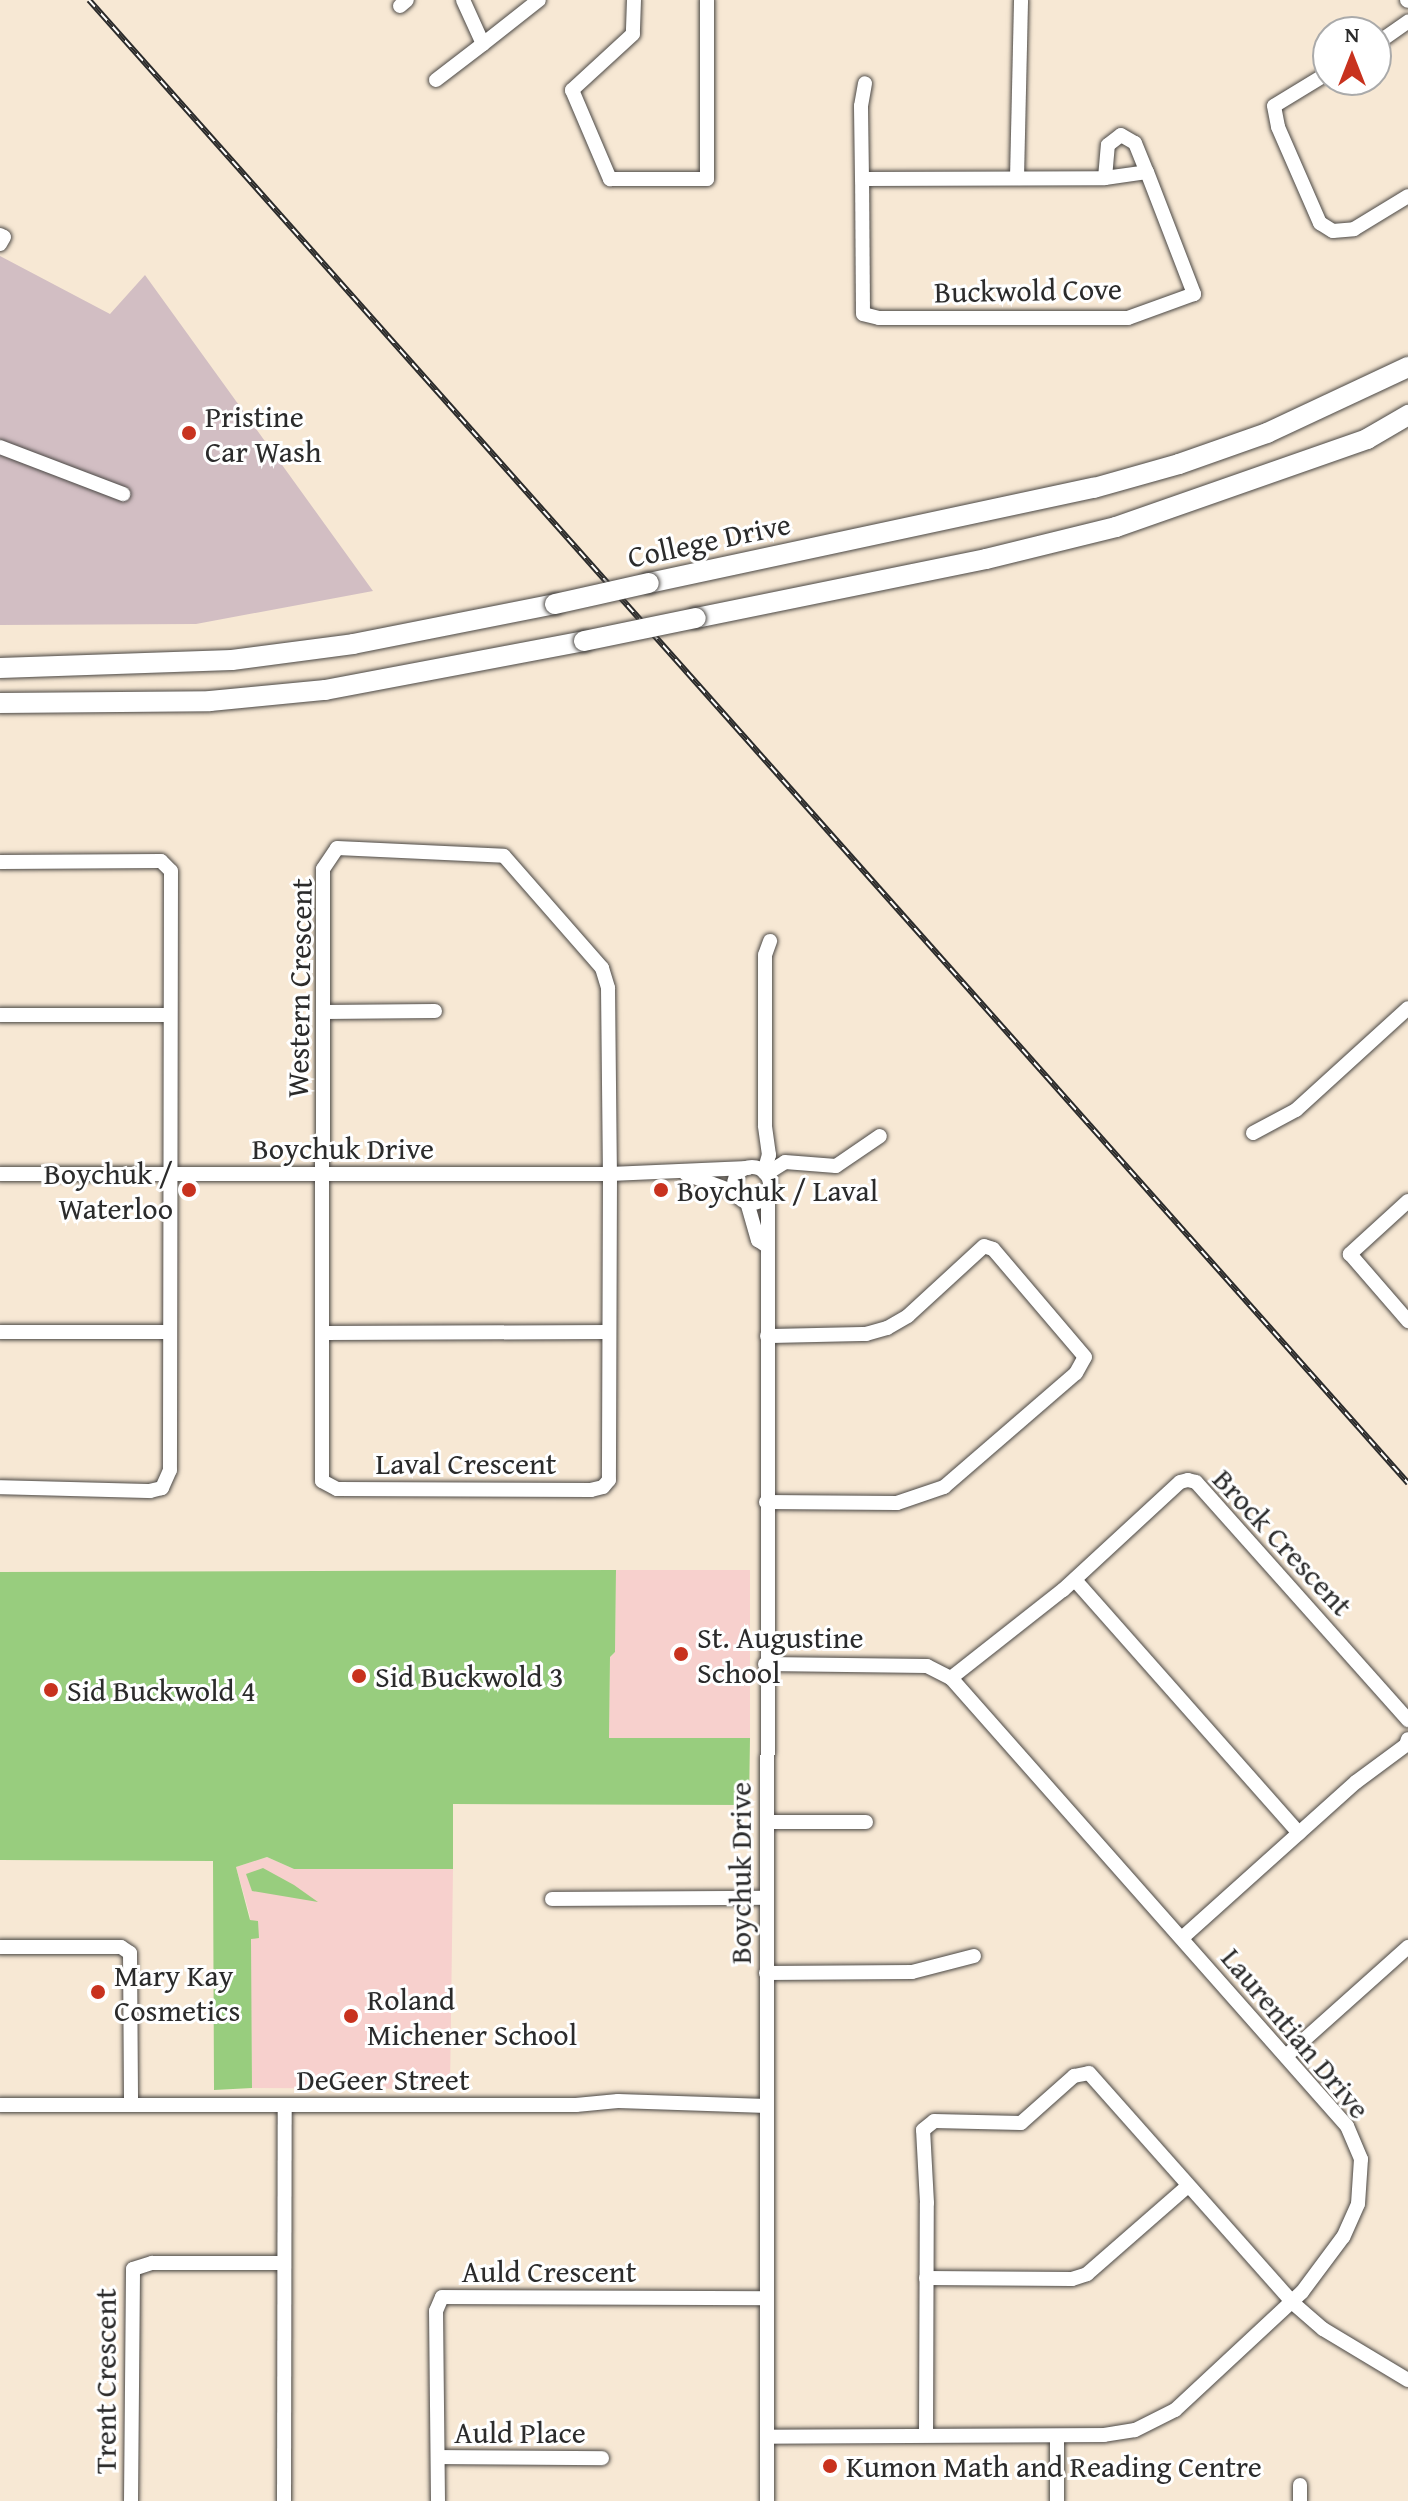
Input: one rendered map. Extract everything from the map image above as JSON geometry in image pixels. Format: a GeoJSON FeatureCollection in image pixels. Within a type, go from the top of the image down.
{"type":"FeatureCollection","features":[{"type":"Feature","properties":{"kind":"highway","name":"College Drive"},"geometry":{"type":"LineString","coordinates":[[0,668],[232,660],[353,644],[555,604],[1094,488],[1179,464],[1267,433],[1408,367]]}},
{"type":"Feature","properties":{"kind":"highway"},"geometry":{"type":"LineString","coordinates":[[0,717],[93,713],[325,690],[986,559],[1116,527],[1367,439],[1408,415]]}},
{"type":"Feature","properties":{"kind":"highway"},"geometry":{"type":"LineString","coordinates":[[0,703],[210,701]]}},
{"type":"Feature","properties":{"kind":"street"},"geometry":{"type":"LineString","coordinates":[[463,0],[483,44]]}},
{"type":"Feature","properties":{"kind":"street"},"geometry":{"type":"LineString","coordinates":[[436,80],[539,0]]}},
{"type":"Feature","properties":{"kind":"street"},"geometry":{"type":"LineString","coordinates":[[634,0],[633,34],[572,90],[610,179],[707,179],[707,0]]}},
{"type":"Feature","properties":{"kind":"street"},"geometry":{"type":"LineString","coordinates":[[1017,178],[1021,0]]}},
{"type":"Feature","properties":{"kind":"street"},"geometry":{"type":"LineString","coordinates":[[1312,81],[1286,95],[1274,106],[1278,127],[1320,223],[1333,231],[1354,229],[1408,196]]}},
{"type":"Feature","properties":{"kind":"street","name":"Buckwold Cove"},"geometry":{"type":"LineString","coordinates":[[865,83],[861,106],[863,314],[879,318],[1128,318],[1194,294],[1135,143],[1121,135],[1108,145],[1105,178]]}},
{"type":"Feature","properties":{"kind":"street"},"geometry":{"type":"LineString","coordinates":[[862,179],[1105,178],[1147,172]]}},
{"type":"Feature","properties":{"kind":"street"},"geometry":{"type":"LineString","coordinates":[[0,235],[4,237],[0,244]]}},
{"type":"Feature","properties":{"kind":"street"},"geometry":{"type":"LineString","coordinates":[[0,447],[123,494]]}},
{"type":"Feature","properties":{"kind":"street","name":"Western Crescent"},"geometry":{"type":"LineString","coordinates":[[324,1174],[323,869],[337,848],[504,856],[602,968],[608,988],[610,1174]]}},
{"type":"Feature","properties":{"kind":"street"},"geometry":{"type":"LineString","coordinates":[[0,862],[161,861],[171,871],[170,1470],[162,1488],[150,1491],[0,1487]]}},
{"type":"Feature","properties":{"kind":"street"},"geometry":{"type":"LineString","coordinates":[[770,941],[765,955],[765,1125],[769,1155],[761,1176],[761,1200],[741,1197],[737,1177],[761,1176],[785,1162],[836,1166],[880,1136]]}},
{"type":"Feature","properties":{"kind":"street"},"geometry":{"type":"LineString","coordinates":[[1253,1133],[1296,1110],[1408,1008]]}},
{"type":"Feature","properties":{"kind":"street"},"geometry":{"type":"LineString","coordinates":[[324,1012],[435,1011]]}},
{"type":"Feature","properties":{"kind":"street"},"geometry":{"type":"LineString","coordinates":[[0,1015],[170,1015]]}},
{"type":"Feature","properties":{"kind":"street","name":"Boychuk Drive"},"geometry":{"type":"LineString","coordinates":[[0,1174],[610,1174],[686,1173],[711,1167],[761,1176],[767,1246],[767,2501]]}},
{"type":"Feature","properties":{"kind":"street","name":"Boychuk Drive"},"geometry":{"type":"LineString","coordinates":[[686,1173],[741,1197],[758,1240],[767,1246]]}},
{"type":"Feature","properties":{"kind":"street","name":"Laval Crescent"},"geometry":{"type":"LineString","coordinates":[[324,1174],[322,1481],[337,1489],[591,1490],[603,1487],[609,1480],[610,1174]]}},
{"type":"Feature","properties":{"kind":"street"},"geometry":{"type":"LineString","coordinates":[[1408,1201],[1350,1254],[1408,1321]]}},
{"type":"Feature","properties":{"kind":"street"},"geometry":{"type":"LineString","coordinates":[[766,1502],[897,1503],[944,1487],[1076,1373],[1085,1357],[993,1249],[984,1246],[908,1316],[887,1328],[866,1334],[767,1336]]}},
{"type":"Feature","properties":{"kind":"street"},"geometry":{"type":"LineString","coordinates":[[0,1332],[170,1332]]}},
{"type":"Feature","properties":{"kind":"street"},"geometry":{"type":"LineString","coordinates":[[325,1333],[608,1332]]}},
{"type":"Feature","properties":{"kind":"street","name":"Brock Crescent"},"geometry":{"type":"LineString","coordinates":[[951,1678],[1075,1580],[1180,1482],[1196,1482],[1408,1720]]}},
{"type":"Feature","properties":{"kind":"street"},"geometry":{"type":"LineString","coordinates":[[1075,1580],[1299,1833]]}},
{"type":"Feature","properties":{"kind":"street"},"geometry":{"type":"LineString","coordinates":[[765,1664],[927,1666],[951,1678]]}},
{"type":"Feature","properties":{"kind":"street","name":"Laurentian Drive"},"geometry":{"type":"LineString","coordinates":[[768,2437],[1057,2436],[1104,2435],[1135,2430],[1175,2410],[1293,2303],[1343,2237],[1358,2204],[1361,2159],[1347,2126],[951,1678]]}},
{"type":"Feature","properties":{"kind":"street"},"geometry":{"type":"LineString","coordinates":[[1182,1938],[1356,1782],[1406,1745],[1408,1739]]}},
{"type":"Feature","properties":{"kind":"street"},"geometry":{"type":"LineString","coordinates":[[767,1822],[866,1822]]}},
{"type":"Feature","properties":{"kind":"street"},"geometry":{"type":"LineString","coordinates":[[552,1899],[766,1898]]}},
{"type":"Feature","properties":{"kind":"street"},"geometry":{"type":"LineString","coordinates":[[0,1947],[121,1947],[130,1953],[131,2105]]}},
{"type":"Feature","properties":{"kind":"street"},"geometry":{"type":"LineString","coordinates":[[1286,2056],[1407,1951]]}},
{"type":"Feature","properties":{"kind":"street"},"geometry":{"type":"LineString","coordinates":[[766,1973],[912,1972],[974,1956]]}},
{"type":"Feature","properties":{"kind":"street"},"geometry":{"type":"LineString","coordinates":[[926,2435],[923,2130],[927,2123],[1021,2123],[1074,2076],[1089,2073],[1293,2303],[1323,2329],[1408,2380]]}},
{"type":"Feature","properties":{"kind":"street","name":"DeGeer Street"},"geometry":{"type":"LineString","coordinates":[[0,2105],[576,2105],[618,2101],[767,2106]]}},
{"type":"Feature","properties":{"kind":"street"},"geometry":{"type":"LineString","coordinates":[[284,2501],[285,2105]]}},
{"type":"Feature","properties":{"kind":"street"},"geometry":{"type":"LineString","coordinates":[[926,2278],[1072,2279],[1087,2274],[1188,2186]]}},
{"type":"Feature","properties":{"kind":"street","name":"Trent Crescent"},"geometry":{"type":"LineString","coordinates":[[131,2501],[133,2269],[152,2263],[284,2263]]}},
{"type":"Feature","properties":{"kind":"street","name":"Auld Crescent"},"geometry":{"type":"LineString","coordinates":[[438,2501],[436,2311],[442,2297],[767,2298]]}},
{"type":"Feature","properties":{"kind":"street"},"geometry":{"type":"LineString","coordinates":[[1057,2436],[1057,2501]]}},
{"type":"Feature","properties":{"kind":"street","name":"Auld Place"},"geometry":{"type":"LineString","coordinates":[[439,2457],[602,2458]]}},
{"type":"Feature","properties":{"kind":"street"},"geometry":{"type":"LineString","coordinates":[[1300,2485],[1300,2501]]}},
{"type":"Feature","properties":{"kind":"shaded area"},"geometry":{"type":"Polygon","coordinates":[[[0,256],[110,314],[145,275],[373,591],[196,624],[0,625],[0,256]]]}},
{"type":"Feature","properties":{"kind":"shaded area","name":"St. Augustine School"},"geometry":{"type":"Polygon","coordinates":[[[616,1570],[750,1570],[750,1738],[609,1738],[610,1657],[615,1652],[616,1570]]]}},
{"type":"Feature","properties":{"kind":"shaded area","name":"Roland Michener School"},"geometry":{"type":"Polygon","coordinates":[[[267,1857],[294,1869],[453,1869],[450,2089],[252,2088],[250,1916],[236,1867],[267,1857]]]}},
{"type":"Feature","properties":{"kind":"green space"},"geometry":{"type":"Polygon","coordinates":[[[616,1570],[615,1652],[610,1657],[609,1738],[750,1738],[749,1805],[453,1804],[453,1869],[294,1869],[267,1857],[236,1867],[250,1920],[258,1921],[259,1938],[251,1939],[252,2088],[214,2090],[213,1861],[0,1860],[0,1572],[616,1570]]]}},
{"type":"Feature","properties":{"kind":"green space"},"geometry":{"type":"Polygon","coordinates":[[[263,1868],[318,1902],[252,1891],[246,1874],[263,1868]]]}},
{"type":"Feature","properties":{"kind":"railway"},"geometry":{"type":"LineString","coordinates":[[89,0],[1408,1483]]}},
{"type":"Feature","properties":{"kind":"place","name":"Pristine Car Wash"},"geometry":{"type":"Point","coordinates":[189,433]}},
{"type":"Feature","properties":{"kind":"place","name":"Boychuk / Waterloo"},"geometry":{"type":"Point","coordinates":[189,1190]}},
{"type":"Feature","properties":{"kind":"place","name":"Boychuk / Laval"},"geometry":{"type":"Point","coordinates":[661,1190]}},
{"type":"Feature","properties":{"kind":"place","name":"St. Augustine School"},"geometry":{"type":"Point","coordinates":[681,1654]}},
{"type":"Feature","properties":{"kind":"place","name":"Sid Buckwold 3"},"geometry":{"type":"Point","coordinates":[359,1676]}},
{"type":"Feature","properties":{"kind":"place","name":"Sid Buckwold 4"},"geometry":{"type":"Point","coordinates":[51,1690]}},
{"type":"Feature","properties":{"kind":"place","name":"Mary Kay Cosmetics"},"geometry":{"type":"Point","coordinates":[98,1992]}},
{"type":"Feature","properties":{"kind":"place","name":"Roland Michener School"},"geometry":{"type":"Point","coordinates":[351,2016]}},
{"type":"Feature","properties":{"kind":"place","name":"Kumon Math and Reading Centre"},"geometry":{"type":"Point","coordinates":[830,2466]}}]}
